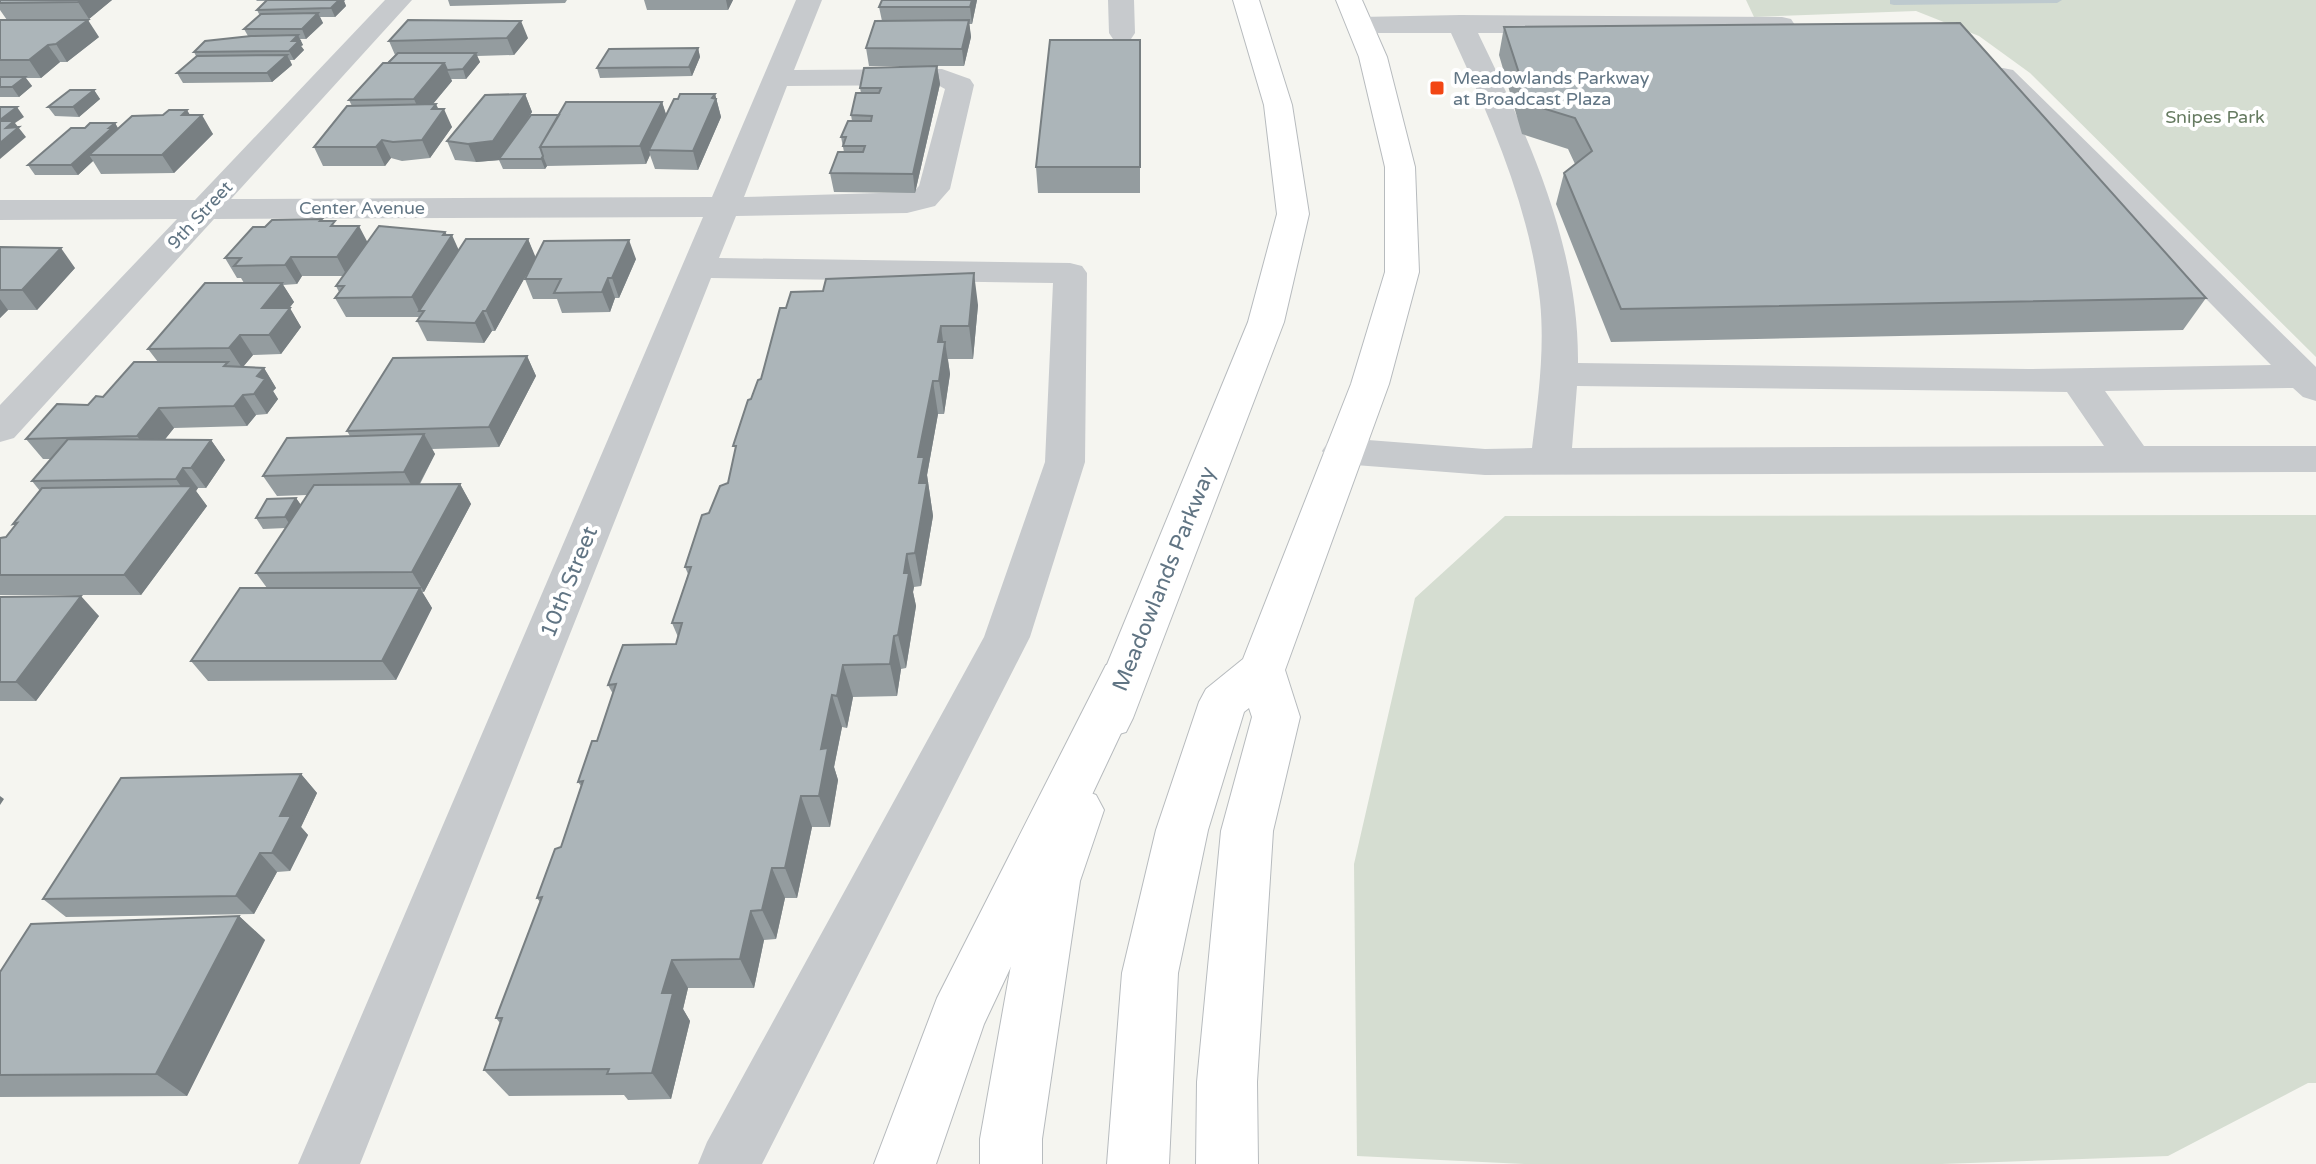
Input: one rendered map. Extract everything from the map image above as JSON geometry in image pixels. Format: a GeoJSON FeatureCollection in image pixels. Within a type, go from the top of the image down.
{"type":"FeatureCollection","features":[{"type":"Feature","properties":{"kind":"main road","name":"Meadowlands Parkway"},"geometry":{"type":"LineString","coordinates":[[1011,1164],[1011,1139],[1053,881],[1123,678],[1197,501],[1266,322],[1293,214],[1278,105],[1246,0]]}},
{"type":"Feature","properties":{"kind":"main road"},"geometry":{"type":"LineString","coordinates":[[1138,1164],[1150,973],[1182,830],[1223,702],[1262,670],[1342,451],[1370,384],[1402,272],[1400,167],[1373,57],[1354,12]]}},
{"type":"Feature","properties":{"kind":"main road"},"geometry":{"type":"LineString","coordinates":[[1227,1164],[1227,1082],[1247,831],[1276,717],[1262,670]]}},
{"type":"Feature","properties":{"kind":"main road"},"geometry":{"type":"LineString","coordinates":[[905,1164],[957,1018],[1123,678]]}},
{"type":"Feature","properties":{"kind":"street","name":"9th Street"},"geometry":{"type":"LineString","coordinates":[[0,429],[399,0]]}},
{"type":"Feature","properties":{"kind":"street","name":"10th Street"},"geometry":{"type":"LineString","coordinates":[[329,1164],[809,0]]}},
{"type":"Feature","properties":{"kind":"street"},"geometry":{"type":"LineString","coordinates":[[1121,0],[1122,33]]}},
{"type":"Feature","properties":{"kind":"street"},"geometry":{"type":"LineString","coordinates":[[1695,0],[1717,25]]}},
{"type":"Feature","properties":{"kind":"street"},"geometry":{"type":"LineString","coordinates":[[1354,12],[1460,23],[1809,25]]}},
{"type":"Feature","properties":{"kind":"street"},"geometry":{"type":"LineString","coordinates":[[1460,23],[1528,181],[1554,281],[1560,374],[1551,461]]}},
{"type":"Feature","properties":{"kind":"street"},"geometry":{"type":"LineString","coordinates":[[1982,56],[2310,383]]}},
{"type":"Feature","properties":{"kind":"street","name":"Center Avenue"},"geometry":{"type":"LineString","coordinates":[[0,210],[724,207],[907,203],[924,199],[934,189],[960,85],[955,80],[942,77],[777,78]]}},
{"type":"Feature","properties":{"kind":"street"},"geometry":{"type":"LineString","coordinates":[[698,268],[1070,273],[1065,462],[1007,637],[729,1164]]}},
{"type":"Feature","properties":{"kind":"street"},"geometry":{"type":"LineString","coordinates":[[1560,374],[2310,383]]}},
{"type":"Feature","properties":{"kind":"street"},"geometry":{"type":"LineString","coordinates":[[2078,380],[2132,458]]}},
{"type":"Feature","properties":{"kind":"street"},"geometry":{"type":"LineString","coordinates":[[1342,451],[1485,462],[2316,459]]}},
{"type":"Feature","properties":{"kind":"green space","name":"Snipes Park"},"geometry":{"type":"Polygon","coordinates":[[[1746,0],[2316,0],[2316,357],[2030,73],[1979,36],[1916,11],[1754,17],[1746,0]]]}},
{"type":"Feature","properties":{"kind":"green space"},"geometry":{"type":"Polygon","coordinates":[[[2316,515],[2316,1083],[2308,1083],[2168,1156],[1942,1164],[1524,1164],[1357,1156],[1354,864],[1415,598],[1505,516],[2316,515]]]}},
{"type":"Feature","properties":{"kind":"building"},"geometry":{"type":"Polygon","coordinates":[[[0,0],[81,0],[0,3],[0,0]]]}},
{"type":"Feature","properties":{"kind":"building"},"geometry":{"type":"Polygon","coordinates":[[[267,0],[339,0],[331,8],[257,10],[267,0]]]}},
{"type":"Feature","properties":{"kind":"building"},"geometry":{"type":"Polygon","coordinates":[[[882,0],[972,0],[970,7],[879,7],[882,0]]]}},
{"type":"Feature","properties":{"kind":"building"},"geometry":{"type":"Polygon","coordinates":[[[318,13],[302,29],[244,29],[261,14],[318,13]]]}},
{"type":"Feature","properties":{"kind":"building"},"geometry":{"type":"Polygon","coordinates":[[[0,20],[88,20],[29,60],[0,60],[0,20]]]}},
{"type":"Feature","properties":{"kind":"building"},"geometry":{"type":"Polygon","coordinates":[[[408,20],[521,21],[507,38],[389,41],[408,20]]]}},
{"type":"Feature","properties":{"kind":"building"},"geometry":{"type":"Polygon","coordinates":[[[969,20],[962,49],[866,48],[875,21],[969,20]]]}},
{"type":"Feature","properties":{"kind":"building"},"geometry":{"type":"Polygon","coordinates":[[[1960,23],[2206,298],[1621,309],[1564,173],[1592,151],[1575,118],[1529,104],[1504,27],[1960,23]]]}},
{"type":"Feature","properties":{"kind":"building"},"geometry":{"type":"Polygon","coordinates":[[[298,35],[292,41],[299,41],[289,51],[194,52],[205,41],[298,35]]]}},
{"type":"Feature","properties":{"kind":"building"},"geometry":{"type":"Polygon","coordinates":[[[1050,40],[1140,40],[1140,167],[1036,167],[1050,40]]]}},
{"type":"Feature","properties":{"kind":"building"},"geometry":{"type":"Polygon","coordinates":[[[698,48],[689,67],[597,68],[609,49],[698,48]]]}},
{"type":"Feature","properties":{"kind":"building"},"geometry":{"type":"Polygon","coordinates":[[[398,53],[476,53],[463,69],[447,70],[444,63],[388,63],[398,53]]]}},
{"type":"Feature","properties":{"kind":"building"},"geometry":{"type":"Polygon","coordinates":[[[287,55],[267,73],[177,73],[197,56],[287,55]]]}},
{"type":"Feature","properties":{"kind":"building"},"geometry":{"type":"Polygon","coordinates":[[[383,63],[444,63],[414,99],[349,100],[383,63]]]}},
{"type":"Feature","properties":{"kind":"building"},"geometry":{"type":"Polygon","coordinates":[[[937,66],[913,174],[830,173],[838,152],[863,152],[865,146],[843,146],[846,137],[841,137],[848,121],[871,121],[872,116],[851,115],[856,93],[879,93],[881,88],[860,88],[864,68],[937,66]]]}},
{"type":"Feature","properties":{"kind":"building"},"geometry":{"type":"Polygon","coordinates":[[[0,77],[25,77],[12,87],[0,87],[0,77]]]}},
{"type":"Feature","properties":{"kind":"building"},"geometry":{"type":"Polygon","coordinates":[[[70,90],[94,90],[73,107],[48,107],[70,90]]]}},
{"type":"Feature","properties":{"kind":"building"},"geometry":{"type":"Polygon","coordinates":[[[525,94],[493,141],[468,144],[447,141],[485,95],[525,94]]]}},
{"type":"Feature","properties":{"kind":"building"},"geometry":{"type":"Polygon","coordinates":[[[680,94],[715,94],[712,98],[716,99],[693,151],[649,150],[674,99],[678,99],[680,94]]]}},
{"type":"Feature","properties":{"kind":"building"},"geometry":{"type":"Polygon","coordinates":[[[566,102],[662,102],[640,146],[540,147],[566,102]]]}},
{"type":"Feature","properties":{"kind":"building"},"geometry":{"type":"Polygon","coordinates":[[[436,104],[432,109],[444,109],[422,140],[382,140],[376,147],[314,147],[347,106],[436,104]]]}},
{"type":"Feature","properties":{"kind":"building"},"geometry":{"type":"Polygon","coordinates":[[[0,107],[17,107],[0,120],[0,107]]]}},
{"type":"Feature","properties":{"kind":"building"},"geometry":{"type":"Polygon","coordinates":[[[169,110],[187,110],[182,115],[202,115],[162,155],[89,155],[132,116],[163,115],[169,110]]]}},
{"type":"Feature","properties":{"kind":"building"},"geometry":{"type":"Polygon","coordinates":[[[531,115],[559,115],[540,147],[541,159],[499,159],[531,115]]]}},
{"type":"Feature","properties":{"kind":"building"},"geometry":{"type":"Polygon","coordinates":[[[0,121],[14,121],[6,128],[19,127],[0,143],[0,121]]]}},
{"type":"Feature","properties":{"kind":"building"},"geometry":{"type":"Polygon","coordinates":[[[90,123],[115,123],[71,165],[28,165],[71,128],[85,128],[90,123]]]}},
{"type":"Feature","properties":{"kind":"building"},"geometry":{"type":"Polygon","coordinates":[[[322,219],[320,221],[335,221],[331,226],[359,226],[337,257],[291,257],[285,265],[234,266],[241,258],[225,258],[253,227],[265,227],[272,220],[322,219]]]}},
{"type":"Feature","properties":{"kind":"building"},"geometry":{"type":"Polygon","coordinates":[[[379,226],[452,235],[412,297],[335,298],[344,286],[336,286],[379,226]]]}},
{"type":"Feature","properties":{"kind":"building"},"geometry":{"type":"Polygon","coordinates":[[[466,239],[528,239],[486,311],[475,323],[417,321],[424,311],[419,311],[466,239]]]}},
{"type":"Feature","properties":{"kind":"building"},"geometry":{"type":"Polygon","coordinates":[[[629,240],[612,278],[608,278],[602,292],[554,293],[561,279],[525,279],[544,241],[629,240]]]}},
{"type":"Feature","properties":{"kind":"building"},"geometry":{"type":"Polygon","coordinates":[[[0,247],[61,248],[22,290],[0,290],[0,247]]]}},
{"type":"Feature","properties":{"kind":"building"},"geometry":{"type":"Polygon","coordinates":[[[974,273],[969,326],[941,326],[938,342],[945,342],[939,381],[933,381],[918,457],[924,457],[919,483],[927,483],[915,553],[907,554],[904,573],[909,573],[890,664],[843,665],[837,696],[832,695],[821,749],[828,748],[819,796],[801,796],[785,868],[772,868],[762,910],[751,911],[740,959],[672,960],[662,993],[673,993],[652,1073],[607,1074],[609,1069],[484,1070],[502,1018],[496,1018],[542,897],[537,898],[555,849],[561,847],[583,781],[578,782],[592,741],[597,741],[616,684],[608,685],[623,645],[676,644],[682,623],[672,623],[691,567],[685,567],[702,515],[709,513],[720,486],[728,483],[736,446],[733,446],[748,400],[761,379],[780,308],[786,308],[791,292],[823,291],[826,279],[974,273]]]}},
{"type":"Feature","properties":{"kind":"building"},"geometry":{"type":"Polygon","coordinates":[[[205,283],[282,283],[262,308],[290,308],[269,335],[240,335],[229,348],[148,349],[205,283]]]}},
{"type":"Feature","properties":{"kind":"building"},"geometry":{"type":"Polygon","coordinates":[[[527,356],[489,427],[347,431],[393,358],[527,356]]]}},
{"type":"Feature","properties":{"kind":"building"},"geometry":{"type":"Polygon","coordinates":[[[134,362],[228,362],[224,366],[264,368],[257,376],[265,379],[254,394],[243,395],[234,406],[159,408],[137,436],[26,439],[57,404],[88,405],[96,396],[103,397],[134,362]]]}},
{"type":"Feature","properties":{"kind":"building"},"geometry":{"type":"Polygon","coordinates":[[[424,434],[404,472],[263,476],[287,438],[424,434]]]}},
{"type":"Feature","properties":{"kind":"building"},"geometry":{"type":"Polygon","coordinates":[[[68,439],[211,440],[191,468],[183,468],[176,479],[32,481],[68,439]]]}},
{"type":"Feature","properties":{"kind":"building"},"geometry":{"type":"Polygon","coordinates":[[[460,484],[412,572],[256,573],[314,485],[460,484]]]}},
{"type":"Feature","properties":{"kind":"building"},"geometry":{"type":"Polygon","coordinates":[[[192,486],[124,575],[0,575],[0,538],[6,537],[42,488],[192,486]]]}},
{"type":"Feature","properties":{"kind":"building"},"geometry":{"type":"Polygon","coordinates":[[[296,498],[285,517],[256,518],[267,499],[296,498]]]}},
{"type":"Feature","properties":{"kind":"building"},"geometry":{"type":"Polygon","coordinates":[[[240,588],[420,588],[382,661],[191,661],[240,588]]]}},
{"type":"Feature","properties":{"kind":"building"},"geometry":{"type":"Polygon","coordinates":[[[81,596],[16,682],[0,682],[0,597],[81,596]]]}},
{"type":"Feature","properties":{"kind":"building"},"geometry":{"type":"Polygon","coordinates":[[[301,774],[280,816],[291,816],[272,853],[260,853],[236,896],[43,899],[121,778],[301,774]]]}},
{"type":"Feature","properties":{"kind":"building"},"geometry":{"type":"Polygon","coordinates":[[[239,916],[156,1074],[0,1075],[0,972],[31,924],[239,916]]]}},
{"type":"Feature","properties":{"kind":"waterway"},"geometry":{"type":"LineString","coordinates":[[1894,2],[2057,0]]}},
{"type":"Feature","properties":{"kind":"place","name":"Meadowlands Parkway at Broadcast Plaza"},"geometry":{"type":"Point","coordinates":[1437,88]}}]}
